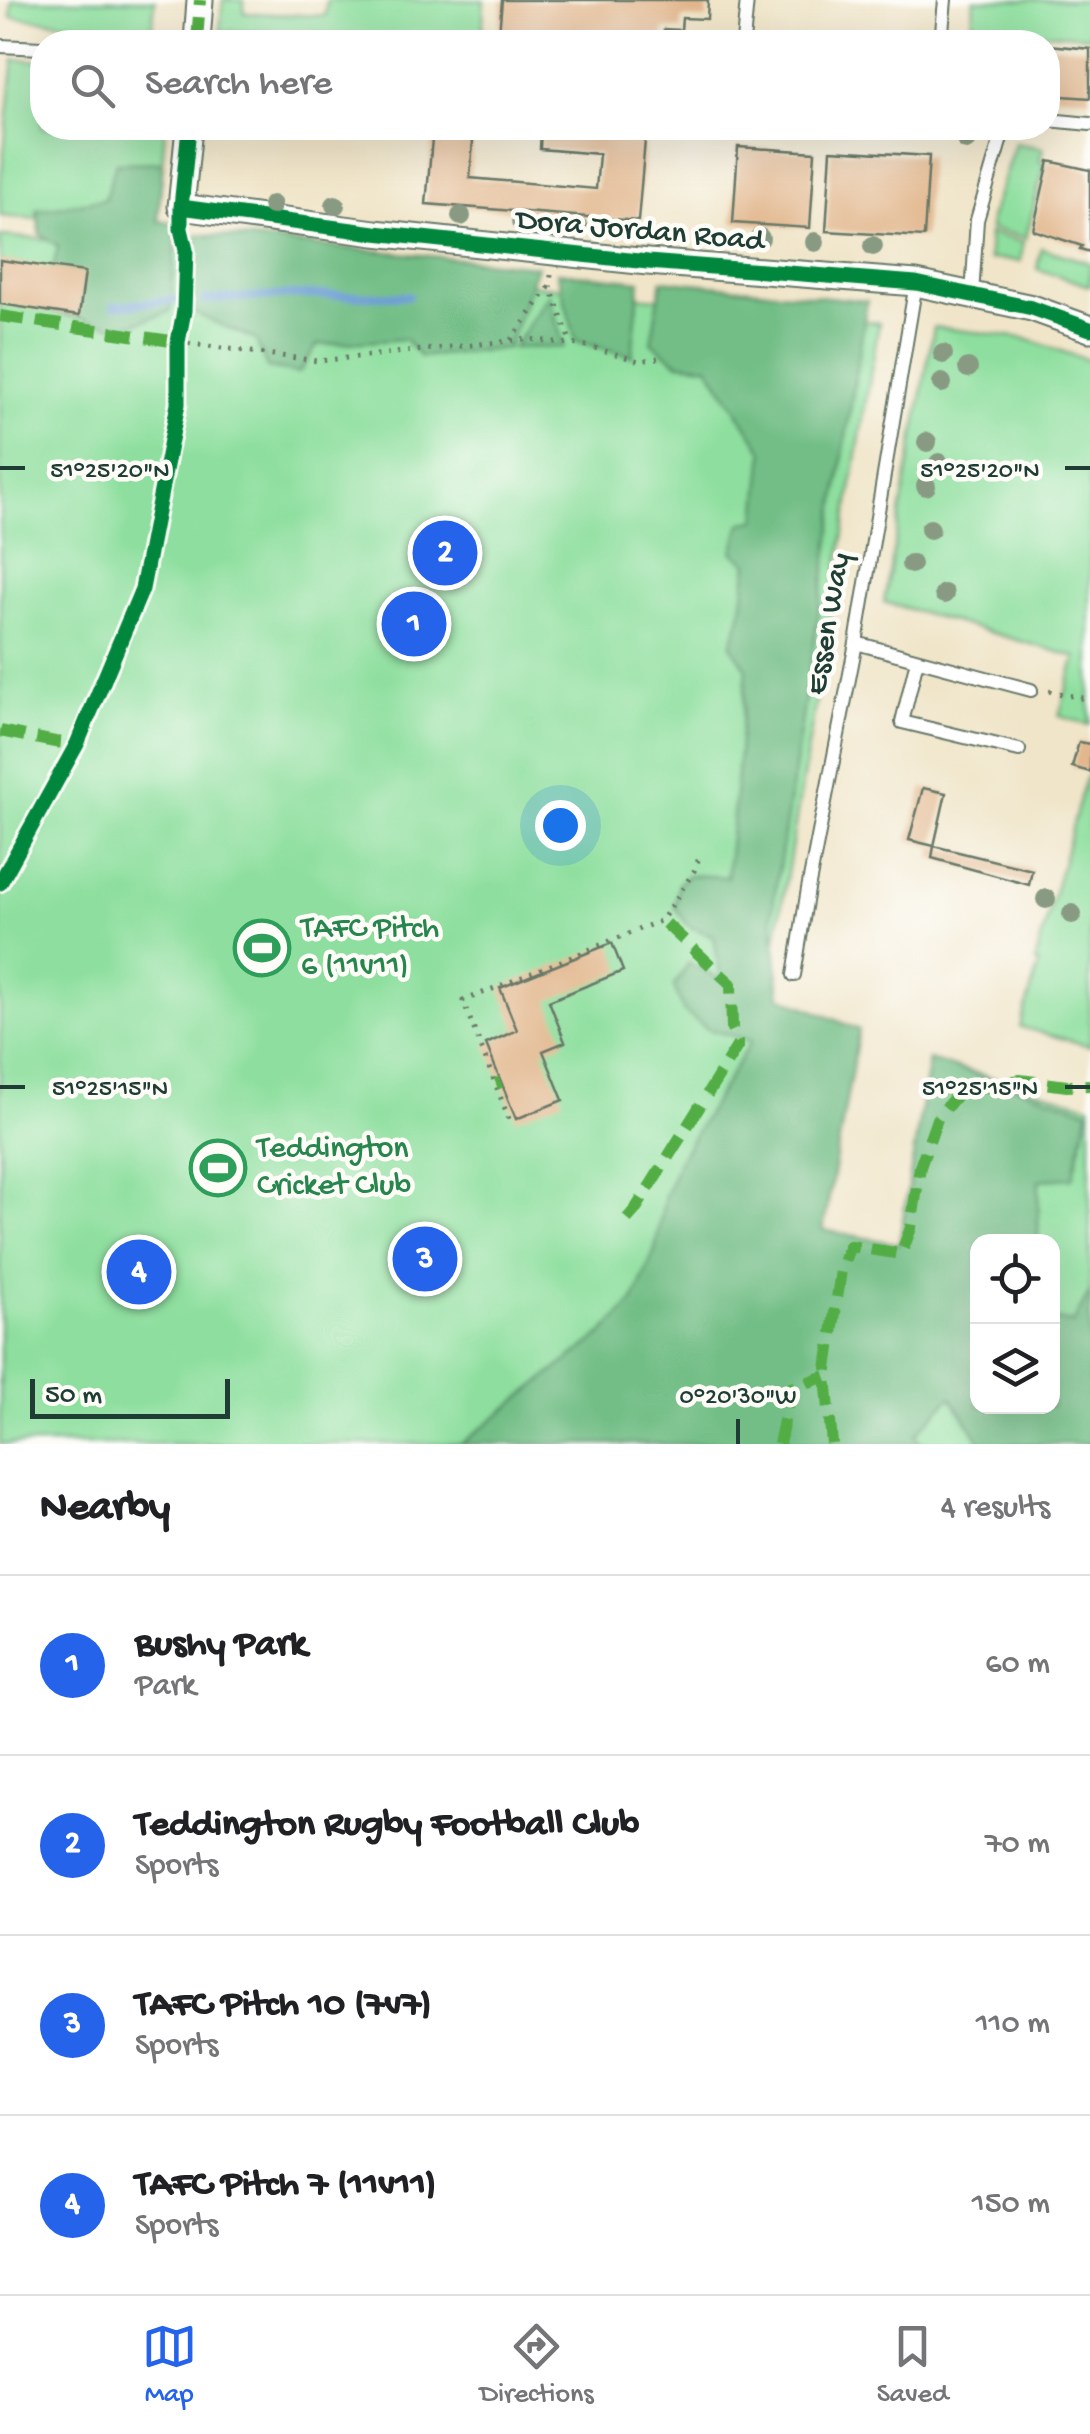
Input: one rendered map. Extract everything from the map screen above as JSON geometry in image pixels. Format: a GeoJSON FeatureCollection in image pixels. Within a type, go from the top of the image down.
{"type":"FeatureCollection","features":[{"type":"Feature","properties":{"kind":"street"},"geometry":{"type":"LineString","coordinates":[[198,30],[200,0]]}},
{"type":"Feature","properties":{"kind":"street","name":"Dora Jordan Road"},"geometry":{"type":"LineString","coordinates":[[188,140],[181,218],[328,228],[687,266],[916,283],[1032,308],[1090,329]]}},
{"type":"Feature","properties":{"kind":"lane"},"geometry":{"type":"LineString","coordinates":[[744,30],[746,0]]}},
{"type":"Feature","properties":{"kind":"lane"},"geometry":{"type":"LineString","coordinates":[[942,30],[945,0]]}},
{"type":"Feature","properties":{"kind":"lane"},"geometry":{"type":"LineString","coordinates":[[0,46],[30,47]]}},
{"type":"Feature","properties":{"kind":"lane"},"geometry":{"type":"LineString","coordinates":[[1060,121],[1090,124]]}},
{"type":"Feature","properties":{"kind":"lane"},"geometry":{"type":"LineString","coordinates":[[972,295],[977,220],[1000,140]]}},
{"type":"Feature","properties":{"kind":"lane","name":"Essen Way"},"geometry":{"type":"LineString","coordinates":[[794,975],[856,642],[916,283]]}},
{"type":"Feature","properties":{"kind":"lane"},"geometry":{"type":"LineString","coordinates":[[856,642],[1031,690]]}},
{"type":"Feature","properties":{"kind":"lane"},"geometry":{"type":"LineString","coordinates":[[917,660],[902,722],[1019,750]]}},
{"type":"Feature","properties":{"kind":"path"},"geometry":{"type":"LineString","coordinates":[[553,251],[550,286],[571,343]]}},
{"type":"Feature","properties":{"kind":"path"},"geometry":{"type":"LineString","coordinates":[[510,341],[550,286]]}},
{"type":"Feature","properties":{"kind":"path"},"geometry":{"type":"LineString","coordinates":[[179,342],[318,361],[529,339],[571,343],[639,361],[658,358]]}},
{"type":"Feature","properties":{"kind":"path"},"geometry":{"type":"LineString","coordinates":[[1031,690],[1090,700]]}},
{"type":"Feature","properties":{"kind":"path"},"geometry":{"type":"LineString","coordinates":[[509,1119],[463,1001],[662,920],[700,855]]}},
{"type":"Feature","properties":{"kind":"green space"},"geometry":{"type":"Polygon","coordinates":[[[12,0],[155,0],[152,30],[11,17],[12,0]]]}},
{"type":"Feature","properties":{"kind":"green space"},"geometry":{"type":"Polygon","coordinates":[[[223,0],[244,0],[244,13],[325,16],[327,0],[484,0],[483,30],[220,30],[223,0]]]}},
{"type":"Feature","properties":{"kind":"green space"},"geometry":{"type":"Polygon","coordinates":[[[974,0],[1090,0],[1090,36],[1060,34],[1060,30],[972,28],[974,0]]]}},
{"type":"Feature","properties":{"kind":"green space"},"geometry":{"type":"Polygon","coordinates":[[[14,59],[30,60],[30,140],[164,140],[157,228],[0,216],[14,59]]]}},
{"type":"Feature","properties":{"kind":"green space"},"geometry":{"type":"Polygon","coordinates":[[[1015,143],[1043,148],[1040,161],[1045,163],[1026,238],[990,229],[1015,143]]]}},
{"type":"Feature","properties":{"kind":"green space"},"geometry":{"type":"Polygon","coordinates":[[[163,162],[158,221],[177,223],[171,311],[122,328],[44,310],[58,246],[40,234],[37,210],[105,199],[116,163],[163,162]]]}},
{"type":"Feature","properties":{"kind":"green space"},"geometry":{"type":"Polygon","coordinates":[[[989,233],[1023,242],[1021,261],[989,259],[989,233]]]}},
{"type":"Feature","properties":{"kind":"green space"},"geometry":{"type":"Polygon","coordinates":[[[197,234],[537,266],[508,348],[420,357],[405,339],[317,345],[299,373],[267,368],[256,340],[189,311],[197,234]]]}},
{"type":"Feature","properties":{"kind":"green space"},"geometry":{"type":"Polygon","coordinates":[[[0,236],[330,264],[879,323],[765,1005],[824,1231],[899,1244],[929,1060],[1090,1105],[1090,1444],[0,1444],[0,236]]]}},
{"type":"Feature","properties":{"kind":"green space"},"geometry":{"type":"Polygon","coordinates":[[[1041,248],[1090,263],[1090,286],[1037,269],[1041,248]]]}},
{"type":"Feature","properties":{"kind":"green space"},"geometry":{"type":"Polygon","coordinates":[[[557,272],[640,281],[632,356],[576,341],[557,272]]]}},
{"type":"Feature","properties":{"kind":"green space"},"geometry":{"type":"Polygon","coordinates":[[[662,280],[867,301],[772,913],[780,996],[859,1030],[823,1230],[899,1244],[929,1060],[1089,1110],[1073,1178],[1039,1180],[1038,1234],[970,1234],[970,1414],[1060,1414],[1060,1320],[1073,1323],[1090,1291],[1090,1444],[982,1444],[951,1397],[916,1434],[922,1444],[461,1444],[602,1334],[633,1302],[655,1250],[665,1196],[679,1160],[751,1041],[708,1029],[684,1012],[674,986],[689,963],[721,980],[714,936],[688,926],[675,907],[679,883],[688,875],[727,877],[747,669],[731,645],[741,616],[748,563],[733,552],[741,524],[757,519],[764,452],[708,366],[678,363],[651,342],[662,280]]]}},
{"type":"Feature","properties":{"kind":"green space"},"geometry":{"type":"Polygon","coordinates":[[[549,294],[564,347],[513,348],[549,294]]]}},
{"type":"Feature","properties":{"kind":"green space"},"geometry":{"type":"Polygon","coordinates":[[[934,327],[1023,338],[1090,361],[1090,725],[1059,716],[1076,657],[884,602],[934,327]]]}},
{"type":"Feature","properties":{"kind":"green space"},"geometry":{"type":"Polygon","coordinates":[[[1086,777],[1090,778],[1090,1046],[1020,1027],[1086,777]]]}},
{"type":"Feature","properties":{"kind":"building"},"geometry":{"type":"Polygon","coordinates":[[[502,0],[708,0],[707,19],[682,18],[681,30],[499,30],[502,0]]]}},
{"type":"Feature","properties":{"kind":"building"},"geometry":{"type":"Polygon","coordinates":[[[1060,46],[1090,49],[1090,98],[1060,96],[1060,46]]]}},
{"type":"Feature","properties":{"kind":"building"},"geometry":{"type":"Polygon","coordinates":[[[432,140],[473,140],[470,178],[596,189],[599,154],[540,149],[540,140],[645,140],[638,221],[426,204],[432,140]]]}},
{"type":"Feature","properties":{"kind":"building"},"geometry":{"type":"Polygon","coordinates":[[[738,147],[815,152],[810,228],[733,223],[738,147]]]}},
{"type":"Feature","properties":{"kind":"building"},"geometry":{"type":"Polygon","coordinates":[[[831,150],[929,156],[924,237],[826,231],[831,150]]]}},
{"type":"Feature","properties":{"kind":"building"},"geometry":{"type":"Polygon","coordinates":[[[1049,161],[1090,170],[1090,252],[1033,230],[1049,161]]]}},
{"type":"Feature","properties":{"kind":"building"},"geometry":{"type":"Polygon","coordinates":[[[0,260],[85,272],[79,316],[0,304],[0,260]]]}},
{"type":"Feature","properties":{"kind":"building"},"geometry":{"type":"Polygon","coordinates":[[[1079,742],[1090,744],[1090,772],[1072,767],[1079,742]]]}},
{"type":"Feature","properties":{"kind":"building"},"geometry":{"type":"Polygon","coordinates":[[[923,788],[946,793],[934,846],[909,840],[923,788]]]}},
{"type":"Feature","properties":{"kind":"building"},"geometry":{"type":"Polygon","coordinates":[[[934,846],[1032,870],[1029,885],[932,858],[934,846]]]}},
{"type":"Feature","properties":{"kind":"building"},"geometry":{"type":"Polygon","coordinates":[[[612,943],[623,971],[549,1001],[565,1042],[543,1051],[563,1100],[516,1119],[486,1044],[517,1030],[500,988],[612,943]]]}},
{"type":"Feature","properties":{"kind":"waterway"},"geometry":{"type":"LineString","coordinates":[[205,300],[294,295],[409,296]]}},
{"type":"Feature","properties":{"kind":"waterway"},"geometry":{"type":"LineString","coordinates":[[114,306],[176,300]]}},
{"type":"Feature","properties":{"kind":"marked path"},"geometry":{"type":"LineString","coordinates":[[198,30],[200,0]]}},
{"type":"Feature","properties":{"kind":"marked path"},"geometry":{"type":"LineString","coordinates":[[0,316],[178,342]]}},
{"type":"Feature","properties":{"kind":"marked path"},"geometry":{"type":"LineString","coordinates":[[0,731],[77,744]]}},
{"type":"Feature","properties":{"kind":"marked path"},"geometry":{"type":"LineString","coordinates":[[627,1219],[738,1045],[732,1029],[731,984],[662,920]]}},
{"type":"Feature","properties":{"kind":"marked path"},"geometry":{"type":"LineString","coordinates":[[832,1444],[826,1376],[841,1270],[850,1246],[901,1254],[911,1228],[920,1167],[937,1119],[959,1092],[1020,1080],[1090,1085]]}},
{"type":"Feature","properties":{"kind":"marked path"},"geometry":{"type":"LineString","coordinates":[[496,1084],[501,1082]]}},
{"type":"Feature","properties":{"kind":"marked path"},"geometry":{"type":"LineString","coordinates":[[779,1444],[791,1388],[826,1376]]}},
{"type":"Feature","properties":{"kind":"cycle path"},"geometry":{"type":"LineString","coordinates":[[0,883],[77,744],[142,589],[178,404],[178,342],[184,311],[186,250],[181,207],[188,140]]}},
{"type":"Feature","properties":{"kind":"cycle path"},"geometry":{"type":"LineString","coordinates":[[181,207],[375,233],[648,262],[916,283],[1032,308],[1090,329]]}},
{"type":"Feature","properties":{"kind":"place","name":"Teddington Rugby Football Club"},"geometry":{"type":"Point","coordinates":[445,553]}},
{"type":"Feature","properties":{"kind":"place","name":"Bushy Park"},"geometry":{"type":"Point","coordinates":[414,624]}},
{"type":"Feature","properties":{"kind":"place","name":"TAFC Pitch 6 (11v11)"},"geometry":{"type":"Point","coordinates":[262,948]}},
{"type":"Feature","properties":{"kind":"place","name":"Teddington Cricket Club"},"geometry":{"type":"Point","coordinates":[218,1168]}},
{"type":"Feature","properties":{"kind":"place","name":"TAFC Pitch 10 (7v7)"},"geometry":{"type":"Point","coordinates":[425,1259]}},
{"type":"Feature","properties":{"kind":"place","name":"TAFC Pitch 7 (11v11)"},"geometry":{"type":"Point","coordinates":[139,1272]}}]}
